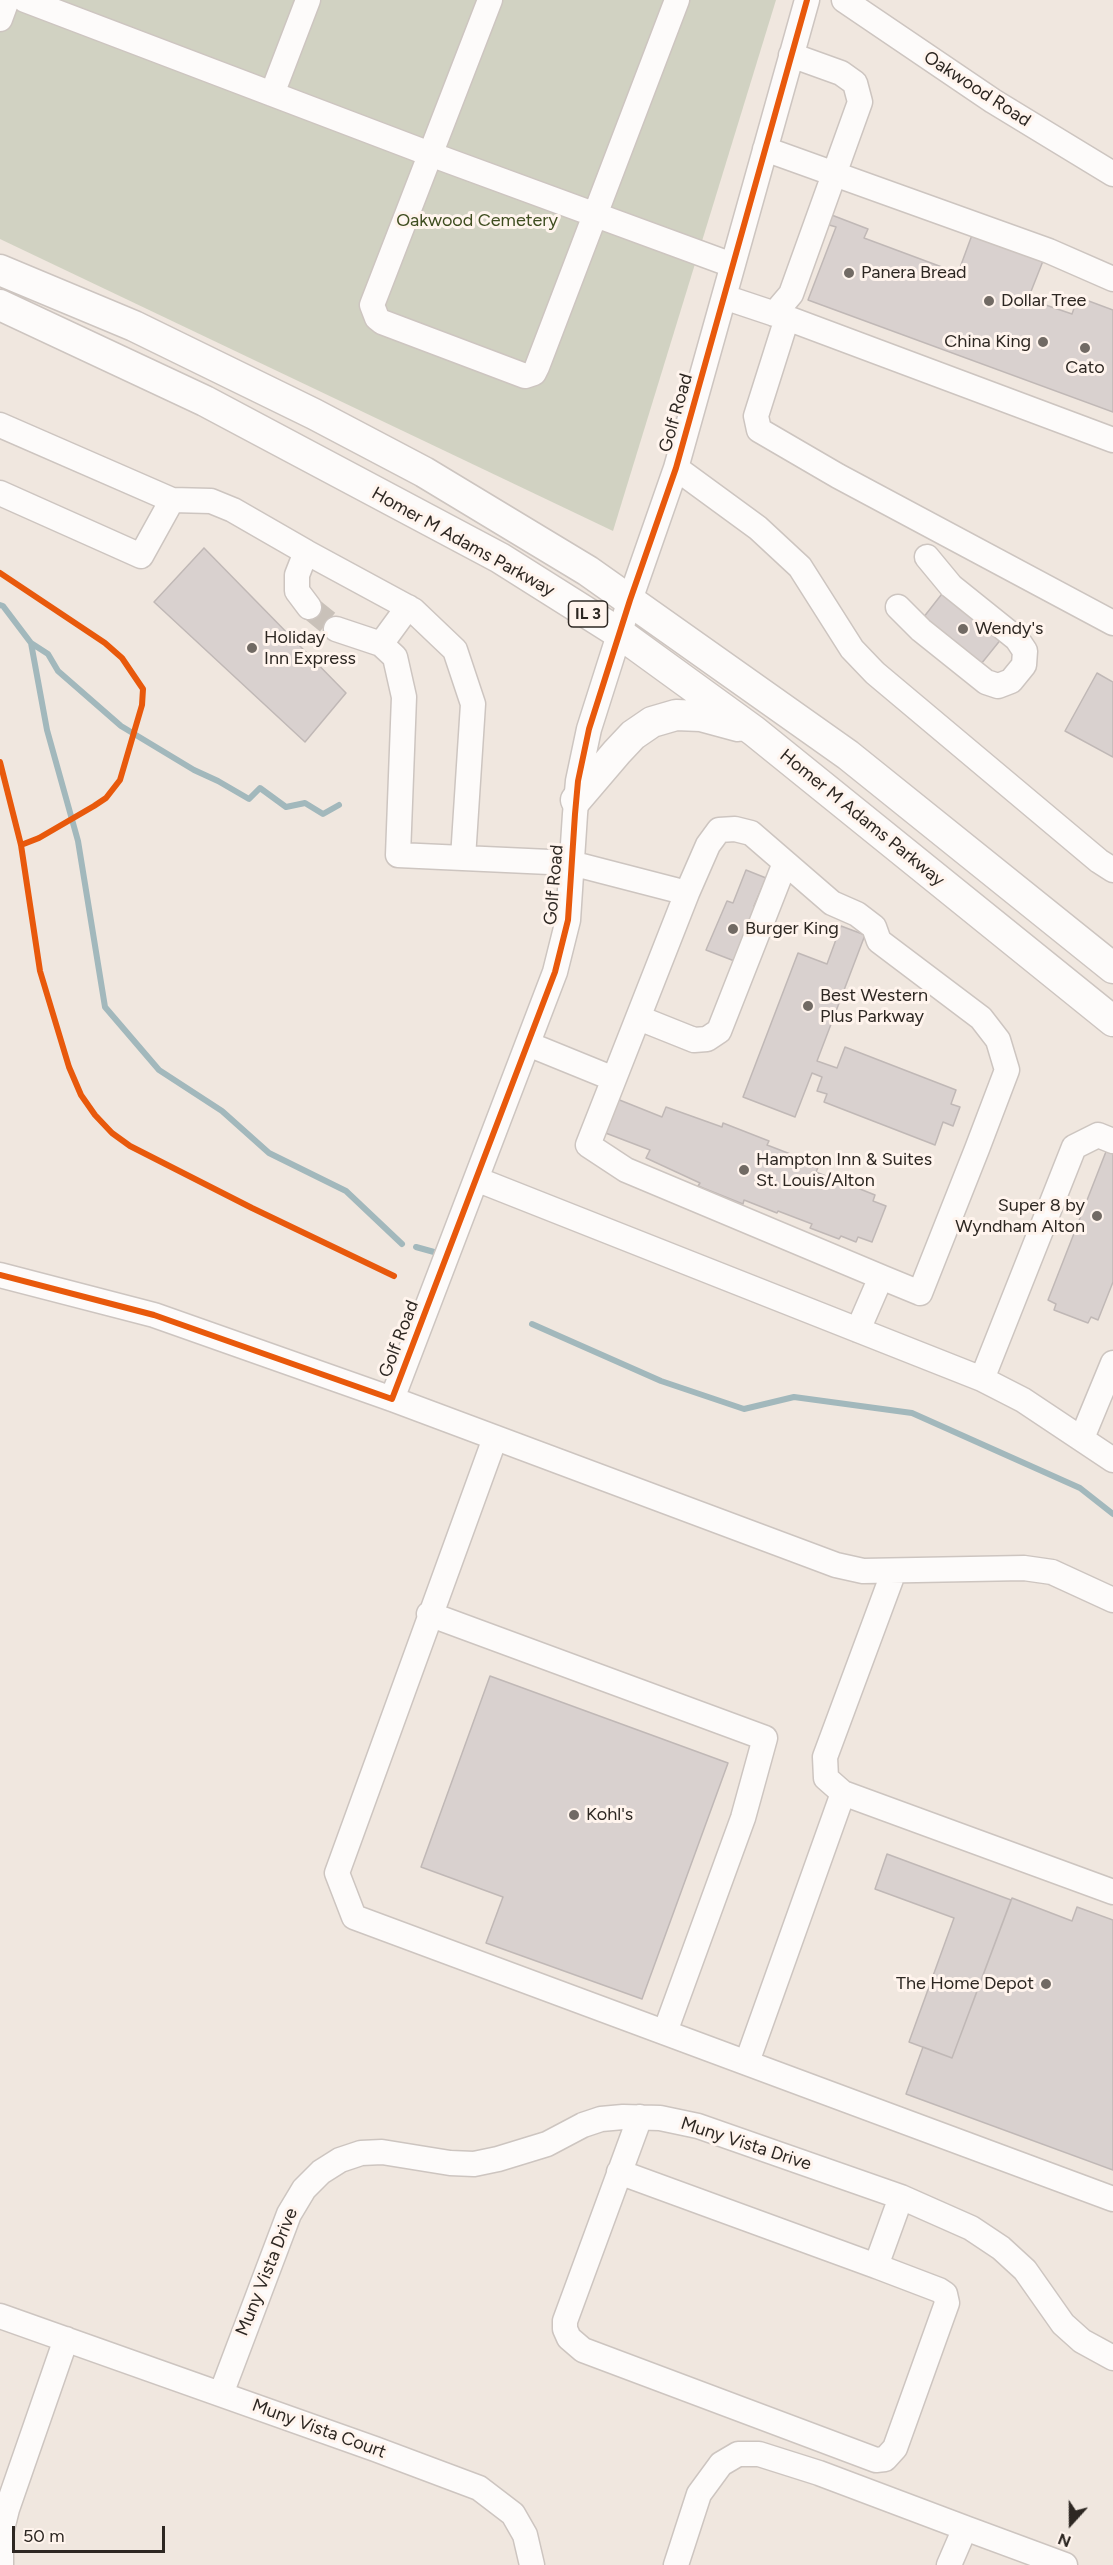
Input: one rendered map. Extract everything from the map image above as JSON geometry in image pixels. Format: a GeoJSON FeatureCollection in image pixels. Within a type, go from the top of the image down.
{"type":"FeatureCollection","features":[{"type":"Feature","properties":{"kind":"main road","name":"Homer M Adams Parkway"},"geometry":{"type":"LineString","coordinates":[[0,270],[134,326],[314,414],[424,472],[588,571],[848,754],[1113,968]]}},
{"type":"Feature","properties":{"kind":"main road","name":"Homer M Adams Parkway"},"geometry":{"type":"LineString","coordinates":[[0,305],[215,407],[500,558],[619,633],[754,731],[1113,1021]]}},
{"type":"Feature","properties":{"kind":"main road"},"geometry":{"type":"LineString","coordinates":[[576,800],[633,735],[652,722],[676,715],[701,716],[754,731]]}},
{"type":"Feature","properties":{"kind":"street"},"geometry":{"type":"LineString","coordinates":[[0,19],[7,0]]}},
{"type":"Feature","properties":{"kind":"street"},"geometry":{"type":"LineString","coordinates":[[25,0],[430,154],[732,265]]}},
{"type":"Feature","properties":{"kind":"street"},"geometry":{"type":"LineString","coordinates":[[272,94],[308,0]]}},
{"type":"Feature","properties":{"kind":"street"},"geometry":{"type":"LineString","coordinates":[[490,0],[374,296],[373,311],[382,322],[525,376],[534,373],[537,367],[677,0]]}},
{"type":"Feature","properties":{"kind":"street","name":"Golf Road"},"geometry":{"type":"LineString","coordinates":[[0,1275],[154,1315],[392,1399],[555,972],[568,920],[576,800],[589,729],[630,600],[676,468],[807,0]]}},
{"type":"Feature","properties":{"kind":"street","name":"Oakwood Road"},"geometry":{"type":"LineString","coordinates":[[843,0],[993,100],[1113,174]]}},
{"type":"Feature","properties":{"kind":"street"},"geometry":{"type":"LineString","coordinates":[[791,56],[841,73],[855,82],[860,102],[781,316],[756,416],[759,430],[838,476],[1113,622]]}},
{"type":"Feature","properties":{"kind":"street"},"geometry":{"type":"LineString","coordinates":[[765,149],[1049,251],[1113,279]]}},
{"type":"Feature","properties":{"kind":"street"},"geometry":{"type":"LineString","coordinates":[[724,297],[781,316],[1113,440]]}},
{"type":"Feature","properties":{"kind":"street"},"geometry":{"type":"LineString","coordinates":[[0,425],[172,500],[211,501],[234,510],[408,607],[455,650],[473,704],[463,858]]}},
{"type":"Feature","properties":{"kind":"street"},"geometry":{"type":"LineString","coordinates":[[676,468],[758,528],[800,567],[852,649],[875,673],[1099,861],[1113,870]]}},
{"type":"Feature","properties":{"kind":"street"},"geometry":{"type":"LineString","coordinates":[[0,493],[141,556],[172,500]]}},
{"type":"Feature","properties":{"kind":"street"},"geometry":{"type":"LineString","coordinates":[[306,552],[297,575],[297,591],[309,607]]}},
{"type":"Feature","properties":{"kind":"street"},"geometry":{"type":"LineString","coordinates":[[898,607],[921,630],[986,682],[998,686],[1011,681],[1024,665],[1025,651],[1017,639],[951,586],[927,556]]}},
{"type":"Feature","properties":{"kind":"street"},"geometry":{"type":"LineString","coordinates":[[381,644],[408,607]]}},
{"type":"Feature","properties":{"kind":"street"},"geometry":{"type":"LineString","coordinates":[[336,629],[357,638],[381,644],[395,657],[404,697],[398,855],[571,862],[687,893]]}},
{"type":"Feature","properties":{"kind":"street"},"geometry":{"type":"LineString","coordinates":[[735,829],[751,833],[785,863],[832,903],[857,914],[874,927],[879,941],[981,1018],[998,1040],[1007,1070],[920,1293],[626,1170],[588,1145],[708,845],[719,830],[735,829]]}},
{"type":"Feature","properties":{"kind":"street"},"geometry":{"type":"LineString","coordinates":[[639,1017],[694,1040],[707,1039],[718,1030],[785,863]]}},
{"type":"Feature","properties":{"kind":"street"},"geometry":{"type":"LineString","coordinates":[[528,1044],[614,1079]]}},
{"type":"Feature","properties":{"kind":"street"},"geometry":{"type":"LineString","coordinates":[[982,1379],[1074,1147],[1098,1135],[1113,1141]]}},
{"type":"Feature","properties":{"kind":"street"},"geometry":{"type":"LineString","coordinates":[[476,1179],[982,1379],[1023,1400],[1112,1457]]}},
{"type":"Feature","properties":{"kind":"street"},"geometry":{"type":"LineString","coordinates":[[858,1330],[880,1277]]}},
{"type":"Feature","properties":{"kind":"street"},"geometry":{"type":"LineString","coordinates":[[1082,1438],[1113,1363]]}},
{"type":"Feature","properties":{"kind":"street"},"geometry":{"type":"LineString","coordinates":[[392,1399],[836,1565],[863,1571],[1024,1568],[1052,1572],[1113,1600]]}},
{"type":"Feature","properties":{"kind":"street"},"geometry":{"type":"LineString","coordinates":[[495,1438],[429,1614],[337,1873],[354,1917],[1113,2199]]}},
{"type":"Feature","properties":{"kind":"street"},"geometry":{"type":"LineString","coordinates":[[894,1571],[825,1757],[826,1778],[843,1793],[1113,1892]]}},
{"type":"Feature","properties":{"kind":"street"},"geometry":{"type":"LineString","coordinates":[[429,1614],[765,1738],[743,1818],[665,2032]]}},
{"type":"Feature","properties":{"kind":"street"},"geometry":{"type":"LineString","coordinates":[[747,2062],[843,1793]]}},
{"type":"Feature","properties":{"kind":"street"},"geometry":{"type":"LineString","coordinates":[[620,2172],[876,2266],[945,2294],[947,2303],[895,2448],[885,2459],[876,2460],[584,2350],[568,2338],[565,2321],[640,2117]]}},
{"type":"Feature","properties":{"kind":"street","name":"Muny Vista Drive"},"geometry":{"type":"LineString","coordinates":[[220,2394],[289,2214],[304,2189],[321,2172],[340,2160],[361,2154],[382,2152],[450,2163],[474,2164],[547,2144],[601,2119],[640,2117],[660,2118],[698,2126],[901,2198],[971,2228],[1001,2248],[1025,2270],[1063,2324],[1082,2341],[1113,2358]]}},
{"type":"Feature","properties":{"kind":"street"},"geometry":{"type":"LineString","coordinates":[[876,2266],[901,2198]]}},
{"type":"Feature","properties":{"kind":"street","name":"Muny Vista Court"},"geometry":{"type":"LineString","coordinates":[[0,2316],[479,2488],[513,2514],[525,2535],[532,2565]]}},
{"type":"Feature","properties":{"kind":"street"},"geometry":{"type":"LineString","coordinates":[[1,2565],[1,2533],[7,2509],[66,2339]]}},
{"type":"Feature","properties":{"kind":"street"},"geometry":{"type":"LineString","coordinates":[[676,2565],[699,2494],[721,2464],[738,2454],[759,2454],[819,2473],[1065,2565]]}},
{"type":"Feature","properties":{"kind":"street"},"geometry":{"type":"LineString","coordinates":[[949,2565],[965,2528]]}},
{"type":"Feature","properties":{"kind":"green space","name":"Oakwood Cemetery"},"geometry":{"type":"Polygon","coordinates":[[[0,0],[776,0],[613,531],[0,239],[0,0]]]}},
{"type":"Feature","properties":{"kind":"building"},"geometry":{"type":"Polygon","coordinates":[[[829,214],[868,229],[864,238],[958,273],[972,235],[1043,261],[1028,299],[1072,314],[1078,297],[1113,310],[1113,412],[808,300],[836,227],[826,224],[829,214]]]}},
{"type":"Feature","properties":{"kind":"building","name":"Holiday Inn Express"},"geometry":{"type":"Polygon","coordinates":[[[204,548],[346,693],[305,742],[154,602],[204,548]]]}},
{"type":"Feature","properties":{"kind":"building","name":"Wendy's"},"geometry":{"type":"Polygon","coordinates":[[[945,590],[1002,638],[981,664],[923,618],[945,590]]]}},
{"type":"Feature","properties":{"kind":"building"},"geometry":{"type":"Polygon","coordinates":[[[1097,673],[1113,682],[1113,757],[1065,731],[1097,673]]]}},
{"type":"Feature","properties":{"kind":"building","name":"Burger King"},"geometry":{"type":"Polygon","coordinates":[[[746,870],[766,878],[754,906],[759,908],[737,962],[706,950],[727,901],[733,903],[746,870]]]}},
{"type":"Feature","properties":{"kind":"building","name":"Best Western Plus Parkway"},"geometry":{"type":"Polygon","coordinates":[[[841,926],[865,935],[817,1061],[837,1068],[845,1047],[956,1090],[951,1104],[960,1107],[953,1126],[943,1122],[935,1145],[824,1102],[827,1094],[817,1091],[822,1077],[812,1073],[795,1117],[743,1097],[798,953],[827,964],[841,926]]]}},
{"type":"Feature","properties":{"kind":"building","name":"Hampton Inn & Suites St. Louis/Alton"},"geometry":{"type":"Polygon","coordinates":[[[617,1099],[662,1117],[666,1107],[722,1127],[723,1123],[769,1141],[767,1145],[819,1165],[816,1172],[831,1178],[833,1174],[861,1186],[860,1189],[875,1195],[873,1201],[886,1206],[872,1242],[858,1237],[856,1242],[841,1236],[839,1239],[810,1228],[812,1224],[778,1211],[777,1213],[744,1200],[743,1204],[698,1186],[700,1183],[646,1158],[650,1150],[603,1132],[617,1099]]]}},
{"type":"Feature","properties":{"kind":"building","name":"Super 8 by Wyndham Alton"},"geometry":{"type":"Polygon","coordinates":[[[1107,1149],[1113,1151],[1113,1282],[1098,1320],[1091,1317],[1088,1323],[1054,1310],[1056,1304],[1048,1300],[1107,1149]]]}},
{"type":"Feature","properties":{"kind":"building","name":"Kohl's"},"geometry":{"type":"Polygon","coordinates":[[[490,1676],[728,1763],[642,1999],[486,1943],[503,1897],[421,1867],[490,1676]]]}},
{"type":"Feature","properties":{"kind":"building"},"geometry":{"type":"Polygon","coordinates":[[[887,1854],[1011,1900],[952,2058],[909,2042],[954,1918],[875,1889],[887,1854]]]}},
{"type":"Feature","properties":{"kind":"building","name":"The Home Depot"},"geometry":{"type":"Polygon","coordinates":[[[1012,1898],[1072,1921],[1077,1907],[1113,1920],[1113,2170],[906,2094],[923,2047],[952,2058],[1012,1898]]]}},
{"type":"Feature","properties":{"kind":"waterway"},"geometry":{"type":"LineString","coordinates":[[0,605],[31,643],[47,730],[78,841],[105,1007],[159,1070],[222,1111],[269,1153],[346,1191],[402,1244]]}},
{"type":"Feature","properties":{"kind":"waterway"},"geometry":{"type":"LineString","coordinates":[[31,643],[48,654],[58,671],[121,726],[194,770],[249,799],[260,788],[286,807],[305,803],[323,814],[339,805]]}},
{"type":"Feature","properties":{"kind":"waterway"},"geometry":{"type":"LineString","coordinates":[[416,1247],[434,1252]]}},
{"type":"Feature","properties":{"kind":"waterway"},"geometry":{"type":"LineString","coordinates":[[532,1324],[661,1381],[744,1409],[794,1397],[912,1413],[1080,1488],[1113,1514]]}},
{"type":"Feature","properties":{"kind":"tunnel"},"geometry":{"type":"LineString","coordinates":[[309,607],[336,629]]}},
{"type":"Feature","properties":{"kind":"cycle path"},"geometry":{"type":"LineString","coordinates":[[0,1275],[154,1315],[392,1399],[555,972],[568,920],[578,781],[589,729],[630,600],[676,468],[807,0]]}},
{"type":"Feature","properties":{"kind":"cycle path"},"geometry":{"type":"LineString","coordinates":[[0,573],[105,643],[122,658],[143,689],[142,705],[120,780],[106,798],[39,838],[21,845]]}},
{"type":"Feature","properties":{"kind":"cycle path"},"geometry":{"type":"LineString","coordinates":[[0,762],[21,845],[40,971],[69,1067],[81,1095],[95,1115],[112,1133],[130,1146],[394,1276]]}},
{"type":"Feature","properties":{"kind":"place","name":"Panera Bread"},"geometry":{"type":"Point","coordinates":[849,273]}},
{"type":"Feature","properties":{"kind":"place","name":"Dollar Tree"},"geometry":{"type":"Point","coordinates":[989,301]}},
{"type":"Feature","properties":{"kind":"place","name":"China King"},"geometry":{"type":"Point","coordinates":[1043,342]}},
{"type":"Feature","properties":{"kind":"place","name":"Cato"},"geometry":{"type":"Point","coordinates":[1085,348]}},
{"type":"Feature","properties":{"kind":"place","name":"Wendy's"},"geometry":{"type":"Point","coordinates":[963,629]}},
{"type":"Feature","properties":{"kind":"place","name":"Holiday Inn Express"},"geometry":{"type":"Point","coordinates":[252,648]}},
{"type":"Feature","properties":{"kind":"place","name":"Burger King"},"geometry":{"type":"Point","coordinates":[733,929]}},
{"type":"Feature","properties":{"kind":"place","name":"Best Western Plus Parkway"},"geometry":{"type":"Point","coordinates":[808,1006]}},
{"type":"Feature","properties":{"kind":"place","name":"Hampton Inn & Suites St. Louis/Alton"},"geometry":{"type":"Point","coordinates":[744,1170]}},
{"type":"Feature","properties":{"kind":"place","name":"Super 8 by Wyndham Alton"},"geometry":{"type":"Point","coordinates":[1097,1216]}},
{"type":"Feature","properties":{"kind":"place","name":"Kohl's"},"geometry":{"type":"Point","coordinates":[574,1815]}},
{"type":"Feature","properties":{"kind":"place","name":"The Home Depot"},"geometry":{"type":"Point","coordinates":[1046,1984]}}]}
